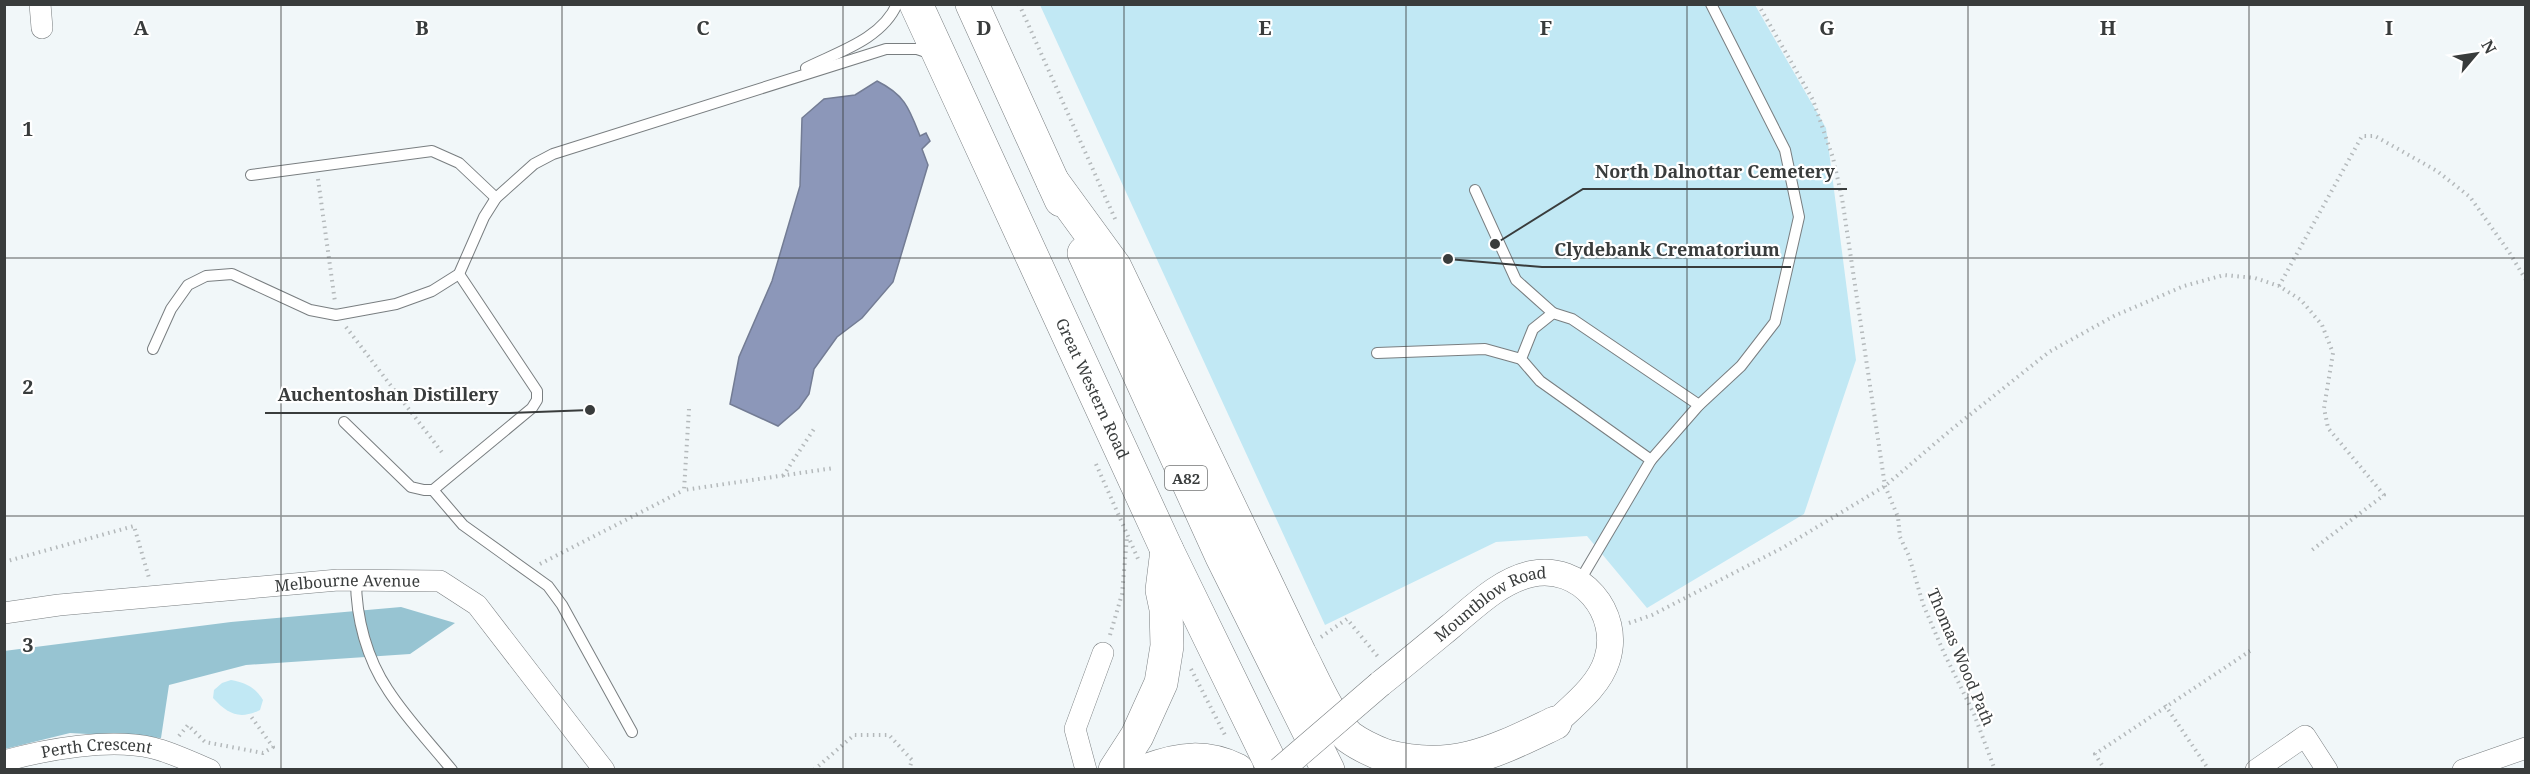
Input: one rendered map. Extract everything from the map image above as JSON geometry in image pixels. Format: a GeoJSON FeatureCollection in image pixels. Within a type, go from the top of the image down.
{"type":"FeatureCollection","features":[{"type":"Feature","properties":{"kind":"main road","name":"Great Western Road"},"geometry":{"type":"LineString","coordinates":[[916,4],[1167,550],[1274,770]]}},
{"type":"Feature","properties":{"kind":"main road","name":"A82"},"geometry":{"type":"LineString","coordinates":[[972,4],[1222,557],[1328,770]]}},
{"type":"Feature","properties":{"kind":"main road"},"geometry":{"type":"LineString","coordinates":[[1053,182],[1115,267],[1300,654],[1324,702],[1348,736],[1397,761],[1425,767],[1447,766],[1473,761],[1500,752],[1555,723]]}},
{"type":"Feature","properties":{"kind":"main road"},"geometry":{"type":"LineString","coordinates":[[1115,770],[1137,736],[1161,683],[1167,646],[1162,590],[1167,550]]}},
{"type":"Feature","properties":{"kind":"main road"},"geometry":{"type":"LineString","coordinates":[[1515,770],[1542,745],[1555,723]]}},
{"type":"Feature","properties":{"kind":"main road"},"geometry":{"type":"LineString","coordinates":[[1148,770],[1184,759],[1203,758],[1223,762],[1238,770]]}},
{"type":"Feature","properties":{"kind":"street"},"geometry":{"type":"LineString","coordinates":[[40,4],[42,28]]}},
{"type":"Feature","properties":{"kind":"street","name":"Mountblow Road"},"geometry":{"type":"LineString","coordinates":[[1280,770],[1483,600],[1508,583],[1533,574],[1562,574],[1579,582],[1599,601],[1609,631],[1607,660],[1601,672],[1584,695],[1555,723]]}},
{"type":"Feature","properties":{"kind":"street","name":"Melbourne Avenue"},"geometry":{"type":"LineString","coordinates":[[4,613],[59,605],[356,580],[440,581],[477,605],[604,770]]}},
{"type":"Feature","properties":{"kind":"street"},"geometry":{"type":"LineString","coordinates":[[1086,770],[1075,729],[1103,653]]}},
{"type":"Feature","properties":{"kind":"street"},"geometry":{"type":"LineString","coordinates":[[2256,770],[2305,736],[2327,770]]}},
{"type":"Feature","properties":{"kind":"street","name":"Perth Crescent"},"geometry":{"type":"LineString","coordinates":[[14,763],[121,744],[169,753],[210,770]]}},
{"type":"Feature","properties":{"kind":"street"},"geometry":{"type":"LineString","coordinates":[[2463,770],[2526,748]]}},
{"type":"Feature","properties":{"kind":"lane"},"geometry":{"type":"LineString","coordinates":[[777,83],[865,39],[884,25],[892,16],[897,4]]}},
{"type":"Feature","properties":{"kind":"lane"},"geometry":{"type":"LineString","coordinates":[[1579,582],[1651,460],[1699,405],[1741,366],[1775,322],[1799,217],[1785,150],[1711,4]]}},
{"type":"Feature","properties":{"kind":"lane"},"geometry":{"type":"LineString","coordinates":[[153,350],[171,309],[188,285],[206,276],[232,274],[310,310],[336,315],[396,304],[432,291],[459,274],[484,217],[496,198],[525,171],[553,154],[886,49],[917,49],[942,60]]}},
{"type":"Feature","properties":{"kind":"lane"},"geometry":{"type":"LineString","coordinates":[[251,175],[432,151],[459,163],[496,198]]}},
{"type":"Feature","properties":{"kind":"lane"},"geometry":{"type":"LineString","coordinates":[[1475,190],[1516,280],[1553,313],[1572,319],[1699,405]]}},
{"type":"Feature","properties":{"kind":"lane"},"geometry":{"type":"LineString","coordinates":[[344,422],[411,487],[433,490],[532,408],[537,400],[537,391],[459,274]]}},
{"type":"Feature","properties":{"kind":"lane"},"geometry":{"type":"LineString","coordinates":[[1521,359],[1533,329],[1553,313]]}},
{"type":"Feature","properties":{"kind":"lane"},"geometry":{"type":"LineString","coordinates":[[1377,353],[1485,349],[1521,359],[1540,381],[1651,460]]}},
{"type":"Feature","properties":{"kind":"lane"},"geometry":{"type":"LineString","coordinates":[[433,490],[463,525],[548,585],[562,605],[632,732]]}},
{"type":"Feature","properties":{"kind":"lane"},"geometry":{"type":"LineString","coordinates":[[356,580],[356,601],[368,651],[388,691],[452,770]]}},
{"type":"Feature","properties":{"kind":"path","name":"Thomas Wood Path"},"geometry":{"type":"LineString","coordinates":[[1758,4],[1813,100],[1833,158],[1842,198],[1886,486],[1898,517],[1900,537],[1909,556],[1923,604],[1974,714],[1995,770]]}},
{"type":"Feature","properties":{"kind":"path"},"geometry":{"type":"LineString","coordinates":[[2279,286],[2362,136],[2375,136],[2437,171],[2470,197],[2526,280]]}},
{"type":"Feature","properties":{"kind":"path"},"geometry":{"type":"LineString","coordinates":[[1609,631],[1652,615],[1784,547],[1886,486],[1952,429],[2049,352],[2114,316],[2184,286],[2224,275],[2255,278],[2279,286],[2301,300],[2322,325],[2333,353],[2324,408],[2328,428],[2384,495],[2312,550]]}},
{"type":"Feature","properties":{"kind":"path"},"geometry":{"type":"LineString","coordinates":[[684,490],[689,409]]}},
{"type":"Feature","properties":{"kind":"path"},"geometry":{"type":"LineString","coordinates":[[783,476],[814,429]]}},
{"type":"Feature","properties":{"kind":"path"},"geometry":{"type":"LineString","coordinates":[[526,571],[684,490],[834,468]]}},
{"type":"Feature","properties":{"kind":"path"},"geometry":{"type":"LineString","coordinates":[[4,562],[134,526],[154,597]]}},
{"type":"Feature","properties":{"kind":"path"},"geometry":{"type":"LineString","coordinates":[[1103,653],[1116,620],[1122,594],[1127,534]]}},
{"type":"Feature","properties":{"kind":"path"},"geometry":{"type":"LineString","coordinates":[[1300,654],[1347,619],[1380,659]]}},
{"type":"Feature","properties":{"kind":"path"},"geometry":{"type":"LineString","coordinates":[[2105,770],[2095,754],[2165,705],[2250,651]]}},
{"type":"Feature","properties":{"kind":"path"},"geometry":{"type":"LineString","coordinates":[[2165,705],[2209,770]]}},
{"type":"Feature","properties":{"kind":"path"},"geometry":{"type":"LineString","coordinates":[[169,753],[182,730],[188,725],[205,742],[263,753],[273,747],[250,715]]}},
{"type":"Feature","properties":{"kind":"path"},"geometry":{"type":"LineString","coordinates":[[814,770],[855,735],[889,735],[912,760],[909,770]]}},
{"type":"Feature","properties":{"kind":"shaded area"},"geometry":{"type":"Polygon","coordinates":[[[1040,5],[1755,5],[1826,128],[1856,360],[1804,514],[1647,608],[1587,536],[1496,542],[1325,625],[1040,5]]]}},
{"type":"Feature","properties":{"kind":"shaded area"},"geometry":{"type":"Polygon","coordinates":[[[877,81],[894,92],[905,103],[920,136],[926,133],[930,141],[922,149],[928,165],[893,282],[862,318],[837,337],[814,369],[809,394],[799,408],[778,426],[730,404],[739,357],[772,281],[800,186],[802,118],[824,99],[855,95],[877,81]]]}},
{"type":"Feature","properties":{"kind":"shaded area"},"geometry":{"type":"Polygon","coordinates":[[[401,607],[455,623],[410,654],[246,665],[169,685],[161,738],[70,733],[5,749],[4,651],[231,622],[401,607]]]}},
{"type":"Feature","properties":{"kind":"shaded area"},"geometry":{"type":"Polygon","coordinates":[[[231,680],[246,684],[257,692],[263,700],[260,710],[246,715],[234,714],[213,698],[214,690],[222,683],[231,680]]]}},
{"type":"Feature","properties":{"kind":"place","name":"North Dalnottar Cemetery"},"geometry":{"type":"Point","coordinates":[1495,244]}},
{"type":"Feature","properties":{"kind":"place","name":"Clydebank Crematorium"},"geometry":{"type":"Point","coordinates":[1448,259]}},
{"type":"Feature","properties":{"kind":"place","name":"Auchentoshan Distillery"},"geometry":{"type":"Point","coordinates":[590,410]}}]}
